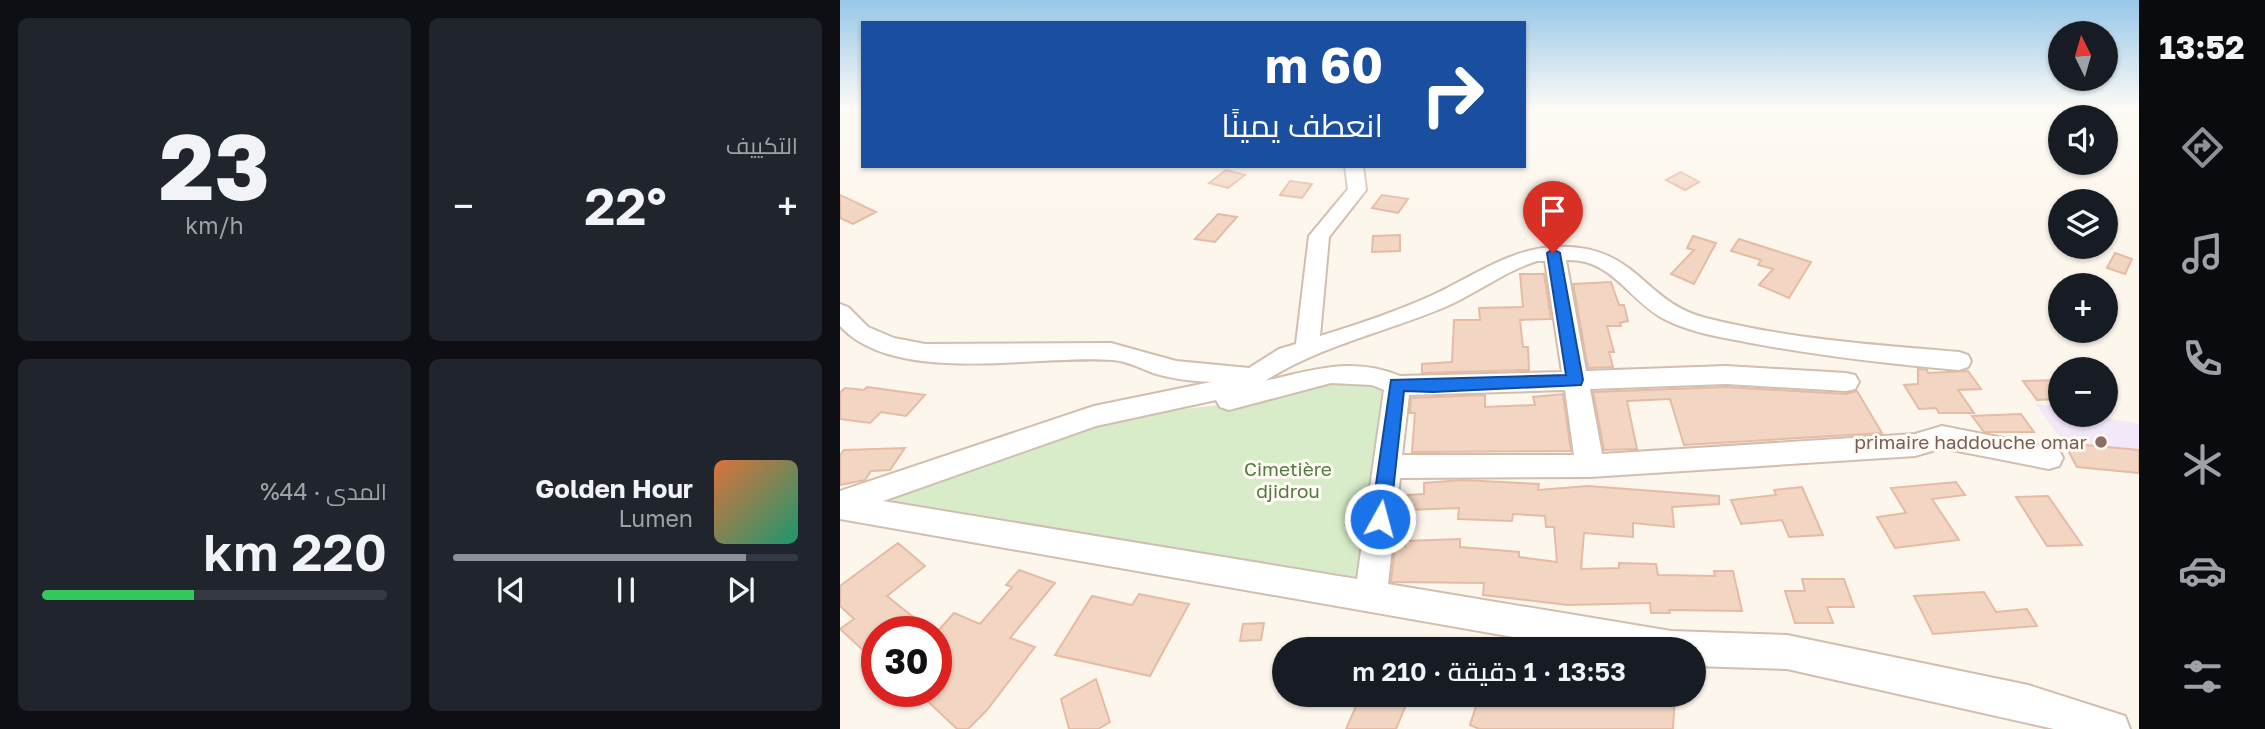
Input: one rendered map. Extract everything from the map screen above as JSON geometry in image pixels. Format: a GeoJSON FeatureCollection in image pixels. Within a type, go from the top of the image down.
{"type":"FeatureCollection","features":[{"type":"Feature","properties":{"kind":"street"},"geometry":{"type":"LineString","coordinates":[[1307,348],[1319,236],[1357,190],[1354,168]]}},
{"type":"Feature","properties":{"kind":"street"},"geometry":{"type":"LineString","coordinates":[[1553,253],[1590,466]]}},
{"type":"Feature","properties":{"kind":"street"},"geometry":{"type":"LineString","coordinates":[[840,504],[1074,423],[1166,400],[1224,390],[1307,348],[1365,330],[1441,300],[1516,261],[1553,253],[1584,253],[1609,263],[1669,312],[1699,325],[1831,350],[1959,361]]}},
{"type":"Feature","properties":{"kind":"street"},"geometry":{"type":"LineString","coordinates":[[840,312],[857,332],[926,352],[975,357],[1115,351],[1168,368],[1242,375],[1250,379]]}},
{"type":"Feature","properties":{"kind":"street"},"geometry":{"type":"LineString","coordinates":[[1166,400],[1175,405],[1201,404],[1331,374],[1376,376],[1397,385],[1433,386],[1726,375],[1846,382]]}},
{"type":"Feature","properties":{"kind":"street"},"geometry":{"type":"LineString","coordinates":[[1371,597],[1397,385]]}},
{"type":"Feature","properties":{"kind":"street"},"geometry":{"type":"LineString","coordinates":[[1387,467],[1590,466],[1915,445],[1942,437],[2049,458]]}},
{"type":"Feature","properties":{"kind":"street"},"geometry":{"type":"LineString","coordinates":[[840,504],[1602,637]]}},
{"type":"Feature","properties":{"kind":"street"},"geometry":{"type":"LineString","coordinates":[[1706,649],[1787,652],[2028,703],[2112,729]]}},
{"type":"Feature","properties":{"kind":"shaded area","name":"primaire haddouche omar"},"geometry":{"type":"Polygon","coordinates":[[[2035,403],[2048,406],[2048,421],[2035,403]]]}},
{"type":"Feature","properties":{"kind":"shaded area","name":"primaire haddouche omar"},"geometry":{"type":"Polygon","coordinates":[[[2118,420],[2139,424],[2139,468],[2076,460],[2052,427],[2118,427],[2118,420]]]}},
{"type":"Feature","properties":{"kind":"green space","name":"Cimetière djidrou"},"geometry":{"type":"Polygon","coordinates":[[[1351,380],[1387,383],[1360,577],[853,502],[1112,417],[1246,402],[1351,380]]]}},
{"type":"Feature","properties":{"kind":"building"},"geometry":{"type":"Polygon","coordinates":[[[1226,170],[1245,175],[1228,188],[1209,183],[1226,170]]]}},
{"type":"Feature","properties":{"kind":"building"},"geometry":{"type":"Polygon","coordinates":[[[1681,172],[1699,182],[1685,190],[1666,180],[1681,172]]]}},
{"type":"Feature","properties":{"kind":"building"},"geometry":{"type":"Polygon","coordinates":[[[1290,181],[1312,184],[1302,198],[1280,195],[1290,181]]]}},
{"type":"Feature","properties":{"kind":"building"},"geometry":{"type":"Polygon","coordinates":[[[840,195],[876,212],[853,224],[840,218],[840,195]]]}},
{"type":"Feature","properties":{"kind":"building"},"geometry":{"type":"Polygon","coordinates":[[[1382,195],[1408,199],[1398,213],[1372,208],[1382,195]]]}},
{"type":"Feature","properties":{"kind":"building"},"geometry":{"type":"Polygon","coordinates":[[[1218,214],[1237,217],[1215,242],[1195,239],[1218,214]]]}},
{"type":"Feature","properties":{"kind":"building"},"geometry":{"type":"Polygon","coordinates":[[[1400,235],[1400,251],[1372,252],[1373,236],[1400,235]]]}},
{"type":"Feature","properties":{"kind":"building"},"geometry":{"type":"Polygon","coordinates":[[[1693,236],[1716,243],[1694,284],[1671,274],[1694,250],[1687,248],[1693,236]]]}},
{"type":"Feature","properties":{"kind":"building"},"geometry":{"type":"Polygon","coordinates":[[[1739,239],[1811,262],[1789,298],[1759,285],[1773,269],[1758,265],[1761,260],[1731,251],[1739,239]]]}},
{"type":"Feature","properties":{"kind":"building"},"geometry":{"type":"Polygon","coordinates":[[[2118,254],[2132,259],[2125,274],[2107,268],[2112,259],[2118,259],[2118,254]]]}},
{"type":"Feature","properties":{"kind":"building"},"geometry":{"type":"Polygon","coordinates":[[[1520,274],[1544,274],[1551,319],[1520,320],[1523,347],[1528,347],[1529,370],[1422,373],[1422,364],[1452,362],[1454,320],[1480,320],[1479,308],[1523,307],[1520,274]]]}},
{"type":"Feature","properties":{"kind":"building"},"geometry":{"type":"Polygon","coordinates":[[[1611,282],[1619,305],[1624,305],[1628,321],[1620,323],[1621,326],[1607,326],[1614,352],[1609,352],[1613,367],[1588,368],[1573,284],[1611,282]]]}},
{"type":"Feature","properties":{"kind":"building"},"geometry":{"type":"Polygon","coordinates":[[[1918,369],[1927,370],[1928,373],[1968,371],[1981,389],[1958,390],[1974,413],[1939,413],[1936,408],[1919,409],[1904,385],[1918,384],[1918,369]]]}},
{"type":"Feature","properties":{"kind":"building"},"geometry":{"type":"Polygon","coordinates":[[[2048,380],[2048,400],[2037,400],[2023,381],[2048,380]]]}},
{"type":"Feature","properties":{"kind":"building"},"geometry":{"type":"Polygon","coordinates":[[[867,387],[925,395],[906,416],[881,412],[870,423],[840,419],[840,393],[845,388],[864,390],[867,387]]]}},
{"type":"Feature","properties":{"kind":"building"},"geometry":{"type":"Polygon","coordinates":[[[1726,387],[1846,394],[1857,391],[1882,433],[1684,445],[1670,399],[1627,401],[1637,449],[1604,450],[1593,392],[1726,387]]]}},
{"type":"Feature","properties":{"kind":"building"},"geometry":{"type":"Polygon","coordinates":[[[1563,394],[1571,451],[1412,452],[1415,413],[1410,413],[1411,398],[1485,395],[1485,407],[1535,405],[1533,397],[1563,394]]]}},
{"type":"Feature","properties":{"kind":"building"},"geometry":{"type":"Polygon","coordinates":[[[2021,414],[2034,432],[1984,432],[1972,416],[2021,414]]]}},
{"type":"Feature","properties":{"kind":"building"},"geometry":{"type":"Polygon","coordinates":[[[2064,443],[2139,450],[2139,473],[2077,467],[2064,443]]]}},
{"type":"Feature","properties":{"kind":"building"},"geometry":{"type":"Polygon","coordinates":[[[905,448],[890,470],[871,471],[865,480],[840,485],[840,455],[844,450],[905,448]]]}},
{"type":"Feature","properties":{"kind":"building"},"geometry":{"type":"Polygon","coordinates":[[[1462,480],[1539,484],[1538,490],[1588,486],[1719,496],[1719,504],[1672,507],[1674,527],[1633,523],[1633,537],[1584,533],[1581,569],[1619,568],[1619,563],[1656,564],[1658,575],[1715,576],[1714,571],[1733,571],[1742,611],[1669,610],[1670,613],[1651,613],[1650,603],[1568,605],[1483,595],[1484,583],[1391,582],[1395,547],[1405,546],[1405,541],[1460,539],[1460,547],[1519,552],[1519,557],[1557,562],[1554,527],[1546,527],[1545,516],[1513,514],[1512,521],[1458,519],[1459,508],[1408,510],[1408,495],[1424,494],[1424,483],[1462,480]]]}},
{"type":"Feature","properties":{"kind":"building"},"geometry":{"type":"Polygon","coordinates":[[[1956,482],[1965,495],[1932,499],[1959,540],[1895,548],[1877,517],[1906,513],[1891,488],[1956,482]]]}},
{"type":"Feature","properties":{"kind":"building"},"geometry":{"type":"Polygon","coordinates":[[[1802,487],[1823,535],[1789,537],[1782,520],[1741,524],[1731,500],[1776,495],[1774,490],[1802,487]]]}},
{"type":"Feature","properties":{"kind":"building"},"geometry":{"type":"Polygon","coordinates":[[[2048,496],[2082,545],[2047,546],[2016,497],[2048,496]]]}},
{"type":"Feature","properties":{"kind":"building"},"geometry":{"type":"Polygon","coordinates":[[[898,543],[925,566],[887,596],[912,616],[861,616],[861,648],[840,629],[854,619],[840,606],[840,586],[898,543]]]}},
{"type":"Feature","properties":{"kind":"building"},"geometry":{"type":"Polygon","coordinates":[[[1019,570],[1055,583],[1010,638],[1035,647],[987,710],[968,729],[957,729],[934,707],[952,707],[951,616],[954,613],[980,624],[1012,587],[1006,585],[1019,570]]]}},
{"type":"Feature","properties":{"kind":"building"},"geometry":{"type":"Polygon","coordinates":[[[1802,579],[1844,579],[1854,607],[1827,607],[1833,623],[1795,623],[1785,591],[1805,591],[1802,579]]]}},
{"type":"Feature","properties":{"kind":"building"},"geometry":{"type":"Polygon","coordinates":[[[1984,592],[1996,612],[2027,609],[2037,626],[1933,634],[1914,596],[1984,592]]]}},
{"type":"Feature","properties":{"kind":"building"},"geometry":{"type":"Polygon","coordinates":[[[1139,594],[1189,604],[1150,676],[1055,655],[1092,596],[1132,605],[1139,594]]]}},
{"type":"Feature","properties":{"kind":"building"},"geometry":{"type":"Polygon","coordinates":[[[1264,623],[1261,640],[1240,641],[1243,624],[1264,623]]]}},
{"type":"Feature","properties":{"kind":"building"},"geometry":{"type":"Polygon","coordinates":[[[1096,679],[1110,722],[1098,729],[1069,729],[1061,699],[1096,679]]]}},
{"type":"Feature","properties":{"kind":"building"},"geometry":{"type":"Polygon","coordinates":[[[1356,707],[1405,707],[1396,729],[1346,729],[1356,707]]]}},
{"type":"Feature","properties":{"kind":"building"},"geometry":{"type":"Polygon","coordinates":[[[1476,707],[1674,707],[1673,729],[1479,729],[1470,725],[1476,707]]]}},
{"type":"Feature","properties":{"kind":"place","name":"primaire haddouche omar"},"geometry":{"type":"Point","coordinates":[2101,442]}},
{"type":"Feature","properties":{"kind":"route"},"geometry":{"type":"LineString","coordinates":[[1380,519],[1397,385],[1575,380],[1553,253]]}}]}
